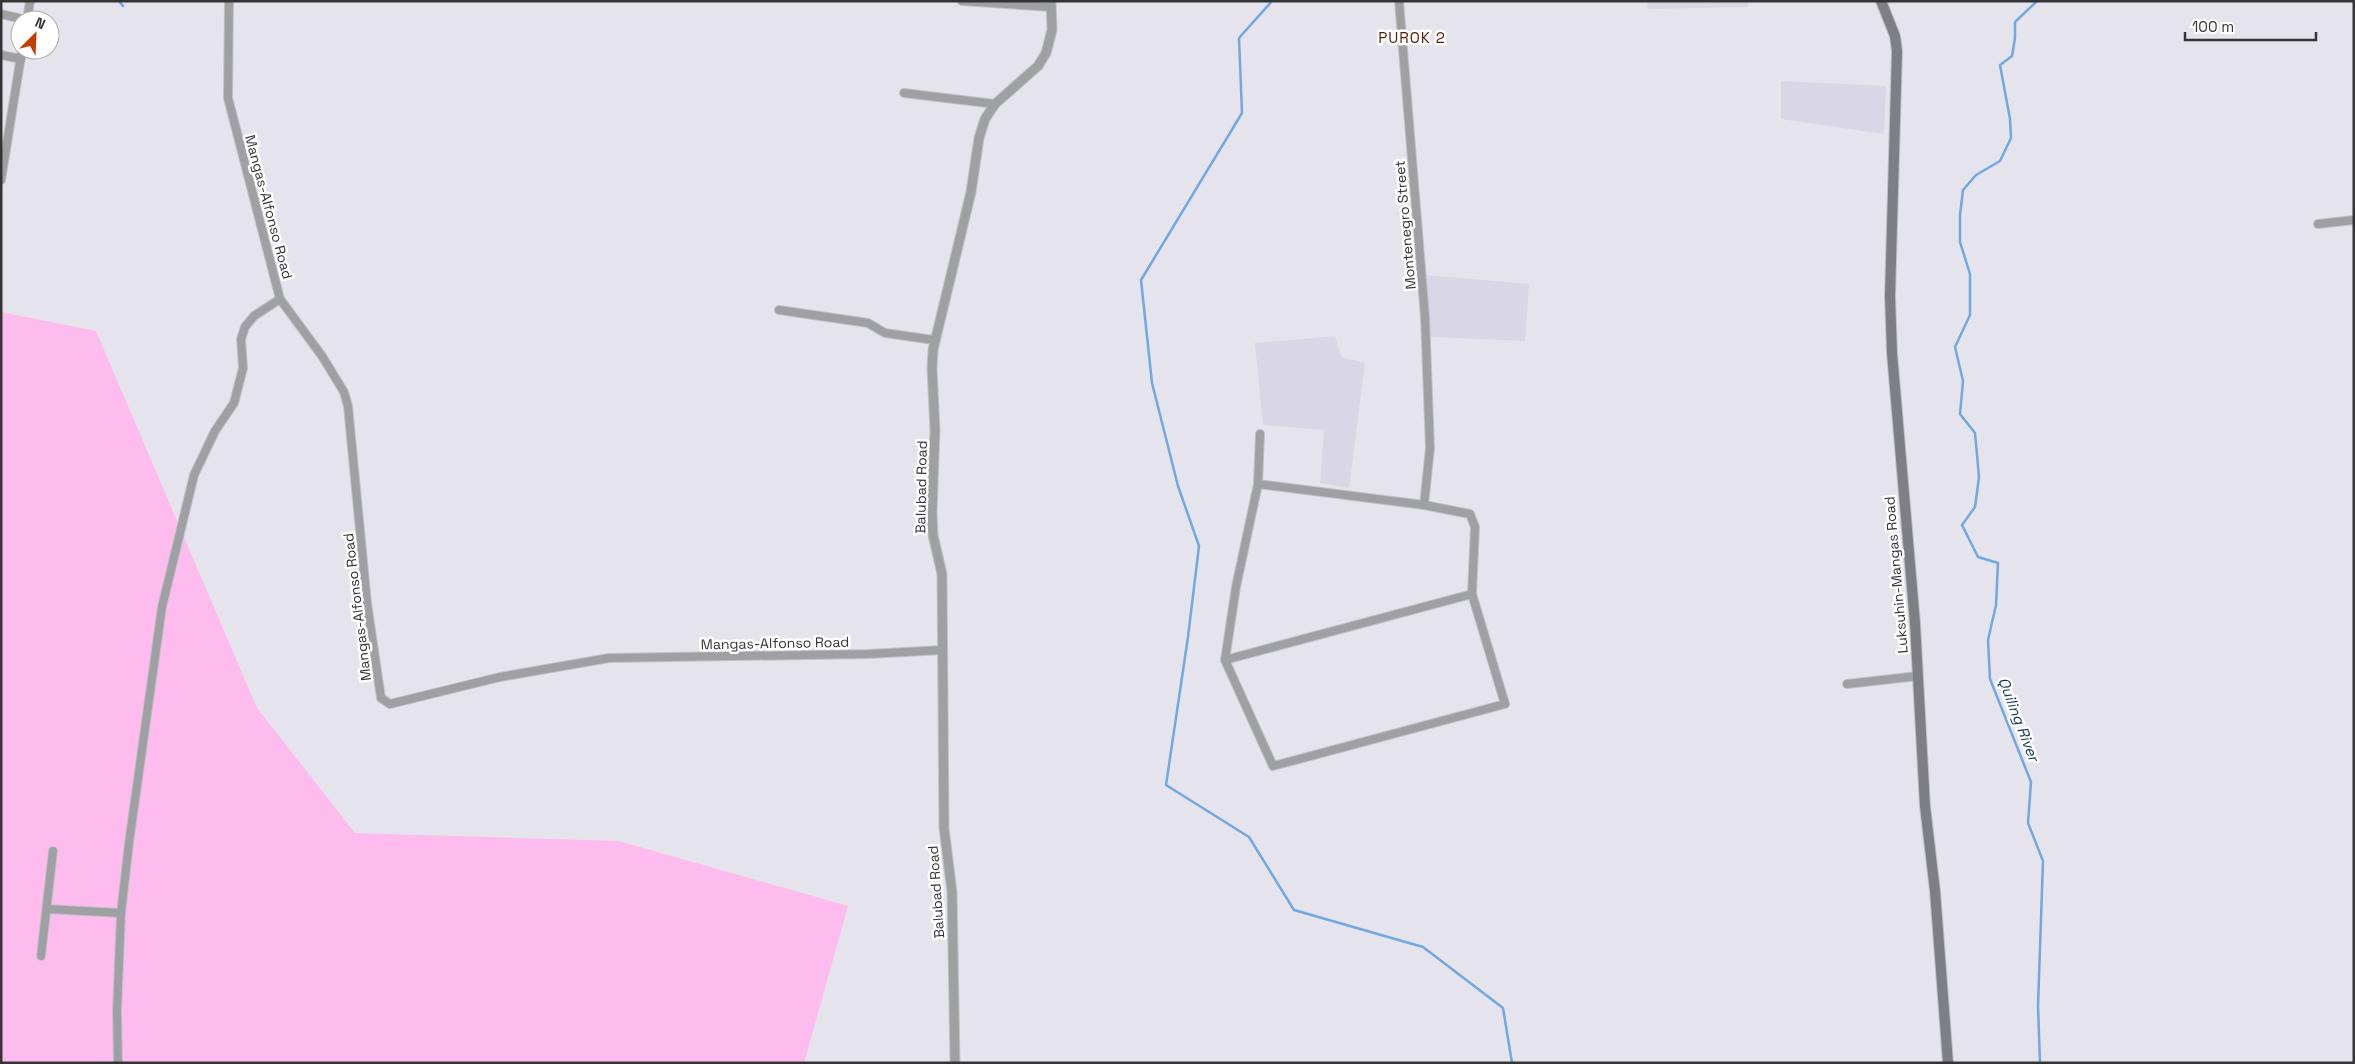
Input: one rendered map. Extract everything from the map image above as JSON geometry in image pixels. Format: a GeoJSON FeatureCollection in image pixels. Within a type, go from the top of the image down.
{"type":"FeatureCollection","features":[{"type":"Feature","properties":{"kind":"main road","name":"Luksuhin-Mangas Road"},"geometry":{"type":"LineString","coordinates":[[1881,1],[1895,36],[1897,85],[1890,296],[1892,353],[1918,676],[1925,806],[1936,901],[1948,1063]]}},
{"type":"Feature","properties":{"kind":"street","name":"Mangas-Alfonso Road"},"geometry":{"type":"LineString","coordinates":[[229,1],[228,98],[280,299],[322,356],[344,392],[348,406],[367,603],[381,698],[390,704],[500,677],[609,658],[868,654],[943,650]]}},
{"type":"Feature","properties":{"kind":"street"},"geometry":{"type":"LineString","coordinates":[[962,1],[1051,4]]}},
{"type":"Feature","properties":{"kind":"street","name":"Montenegro Street"},"geometry":{"type":"LineString","coordinates":[[1398,1],[1425,317],[1430,448],[1424,505]]}},
{"type":"Feature","properties":{"kind":"street","name":"Balubad Road"},"geometry":{"type":"LineString","coordinates":[[955,1063],[952,892],[944,828],[942,574],[933,535],[932,513],[935,430],[932,368],[934,340],[971,192],[979,138],[985,119],[995,104],[1038,66],[1046,53],[1051,39],[1051,4]]}},
{"type":"Feature","properties":{"kind":"street"},"geometry":{"type":"LineString","coordinates":[[1,180],[21,60]]}},
{"type":"Feature","properties":{"kind":"street"},"geometry":{"type":"LineString","coordinates":[[904,93],[995,104]]}},
{"type":"Feature","properties":{"kind":"street"},"geometry":{"type":"LineString","coordinates":[[2318,224],[2354,220]]}},
{"type":"Feature","properties":{"kind":"street"},"geometry":{"type":"LineString","coordinates":[[118,1063],[117,1011],[128,843],[162,607],[194,475],[216,431],[234,403],[243,368],[241,339],[245,327],[254,316],[280,299]]}},
{"type":"Feature","properties":{"kind":"street"},"geometry":{"type":"LineString","coordinates":[[779,310],[868,323],[885,333],[934,340]]}},
{"type":"Feature","properties":{"kind":"street"},"geometry":{"type":"LineString","coordinates":[[1258,484],[1424,505],[1463,511],[1470,514],[1475,527],[1472,594],[1505,704],[1274,766],[1225,660],[1236,587],[1258,484],[1260,434]]}},
{"type":"Feature","properties":{"kind":"street"},"geometry":{"type":"LineString","coordinates":[[1225,660],[1472,594]]}},
{"type":"Feature","properties":{"kind":"street"},"geometry":{"type":"LineString","coordinates":[[1847,684],[1918,676]]}},
{"type":"Feature","properties":{"kind":"street"},"geometry":{"type":"LineString","coordinates":[[42,956],[53,851]]}},
{"type":"Feature","properties":{"kind":"street"},"geometry":{"type":"LineString","coordinates":[[47,909],[122,913]]}},
{"type":"Feature","properties":{"kind":"shaded area"},"geometry":{"type":"Polygon","coordinates":[[[1648,1],[1748,1],[1748,7],[1647,9],[1648,1]]]}},
{"type":"Feature","properties":{"kind":"shaded area"},"geometry":{"type":"Polygon","coordinates":[[[1781,81],[1886,86],[1884,134],[1781,119],[1781,81]]]}},
{"type":"Feature","properties":{"kind":"shaded area"},"geometry":{"type":"Polygon","coordinates":[[[1426,275],[1529,284],[1525,341],[1430,337],[1426,275]]]}},
{"type":"Feature","properties":{"kind":"shaded area"},"geometry":{"type":"Polygon","coordinates":[[[1,312],[96,331],[257,708],[355,833],[619,841],[848,906],[804,1063],[1,1063],[1,312]]]}},
{"type":"Feature","properties":{"kind":"shaded area"},"geometry":{"type":"Polygon","coordinates":[[[1335,336],[1342,357],[1365,363],[1349,488],[1320,483],[1324,430],[1263,425],[1255,343],[1335,336]]]}},
{"type":"Feature","properties":{"kind":"waterway"},"geometry":{"type":"LineString","coordinates":[[119,1],[123,6]]}},
{"type":"Feature","properties":{"kind":"waterway"},"geometry":{"type":"LineString","coordinates":[[1272,1],[1239,38],[1242,113],[1141,280],[1152,383],[1178,486],[1199,546],[1188,637],[1166,785],[1249,837],[1294,910],[1423,947],[1503,1008],[1512,1063]]}},
{"type":"Feature","properties":{"kind":"waterway","name":"Quiling River"},"geometry":{"type":"LineString","coordinates":[[2037,1],[2015,22],[2012,56],[2000,65],[2010,119],[2011,138],[2000,161],[1976,175],[1963,190],[1960,215],[1960,242],[1970,274],[1970,315],[1955,347],[1963,381],[1960,414],[1975,433],[1979,477],[1975,507],[1962,525],[1978,557],[1998,563],[1996,605],[1988,640],[1990,679],[2031,782],[2028,823],[2043,861],[2038,1006],[2040,1063]]}},
{"type":"Feature","properties":{"kind":"district","name":"PUROK 2"},"geometry":{"type":"Point","coordinates":[1412,37]}}]}
